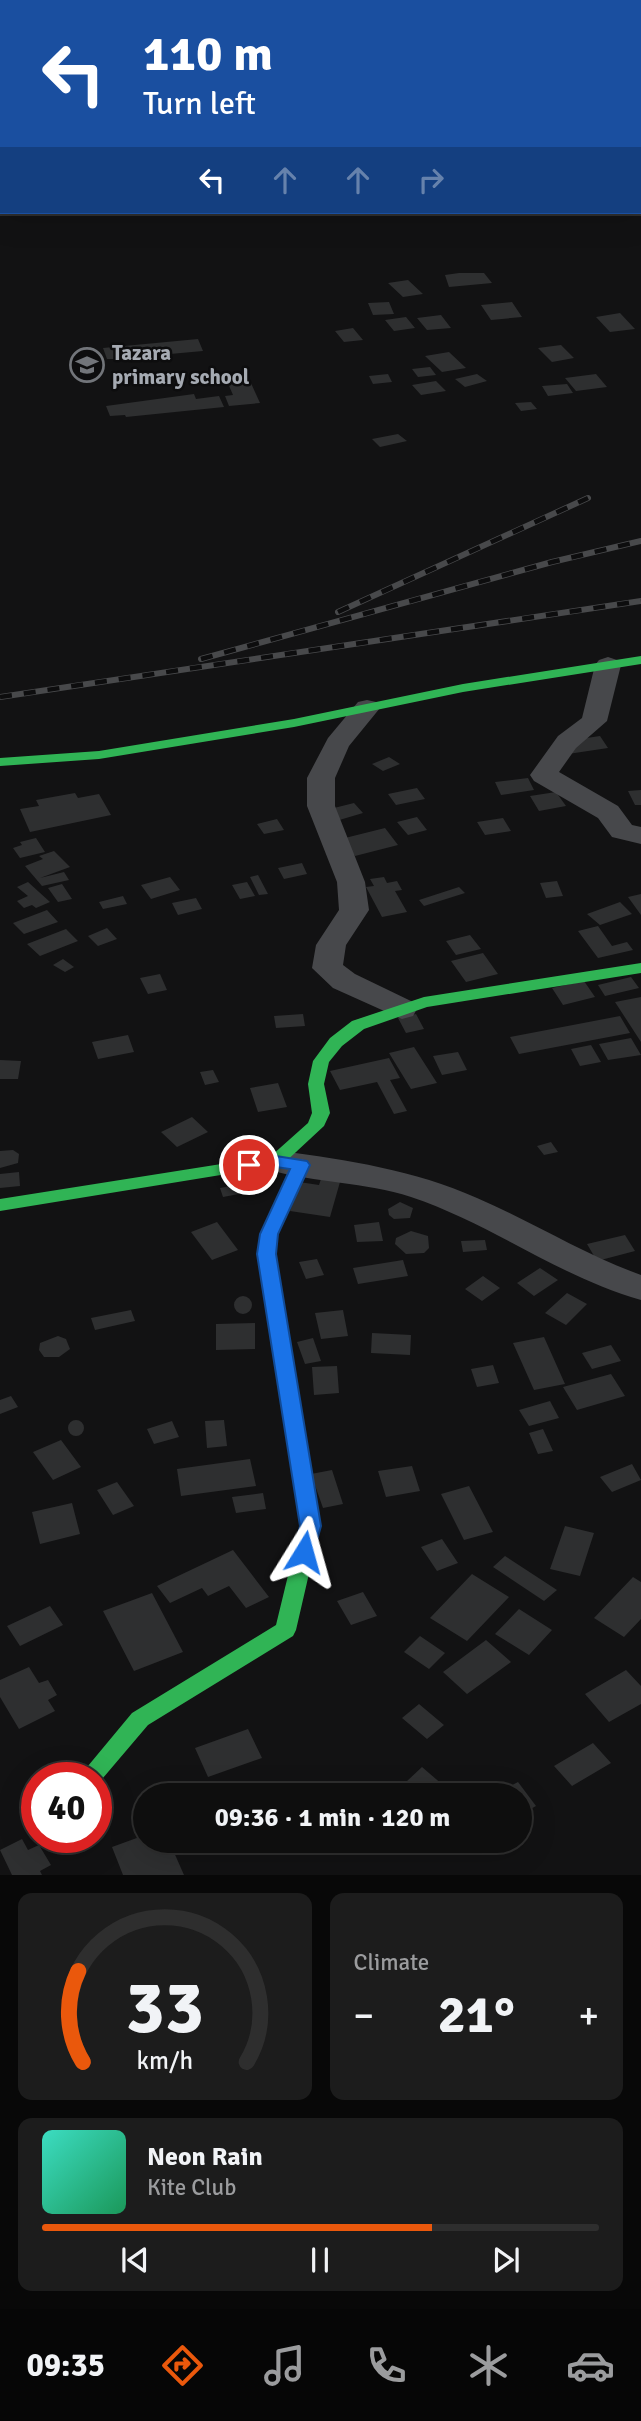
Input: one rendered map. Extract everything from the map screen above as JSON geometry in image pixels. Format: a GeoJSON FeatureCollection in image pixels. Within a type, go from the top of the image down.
{"type":"FeatureCollection","features":[{"type":"Feature","properties":{"kind":"street"},"geometry":{"type":"LineString","coordinates":[[0,762],[99,755],[294,723],[463,688],[641,660]]}},
{"type":"Feature","properties":{"kind":"street"},"geometry":{"type":"LineString","coordinates":[[608,665],[594,721],[567,741],[544,775],[608,812],[622,831],[641,836]]}},
{"type":"Feature","properties":{"kind":"street"},"geometry":{"type":"LineString","coordinates":[[367,708],[337,744],[321,778],[321,806],[351,882],[354,910],[331,946],[327,968],[344,981],[402,1009]]}},
{"type":"Feature","properties":{"kind":"street"},"geometry":{"type":"LineString","coordinates":[[103,1762],[139,1719],[285,1630],[310,1526],[266,1254],[288,1163],[315,1126],[321,1113],[316,1084],[321,1061],[337,1042],[358,1025],[424,1002],[641,968]]}},
{"type":"Feature","properties":{"kind":"street"},"geometry":{"type":"LineString","coordinates":[[0,1205],[288,1163],[372,1175],[423,1189],[466,1206],[585,1268],[641,1288]]}},
{"type":"Feature","properties":{"kind":"building"},"geometry":{"type":"Polygon","coordinates":[[[484,273],[492,283],[449,287],[445,275],[484,273]]]}},
{"type":"Feature","properties":{"kind":"building"},"geometry":{"type":"Polygon","coordinates":[[[408,280],[423,294],[403,297],[388,283],[408,280]]]}},
{"type":"Feature","properties":{"kind":"building"},"geometry":{"type":"Polygon","coordinates":[[[389,302],[394,314],[373,315],[368,303],[389,302]]]}},
{"type":"Feature","properties":{"kind":"building"},"geometry":{"type":"Polygon","coordinates":[[[512,302],[522,317],[491,320],[481,305],[512,302]]]}},
{"type":"Feature","properties":{"kind":"building"},"geometry":{"type":"Polygon","coordinates":[[[620,313],[635,329],[610,332],[596,317],[620,313]]]}},
{"type":"Feature","properties":{"kind":"building"},"geometry":{"type":"Polygon","coordinates":[[[441,315],[451,328],[427,330],[417,318],[441,315]]]}},
{"type":"Feature","properties":{"kind":"building"},"geometry":{"type":"Polygon","coordinates":[[[406,317],[415,328],[394,331],[385,320],[406,317]]]}},
{"type":"Feature","properties":{"kind":"building"},"geometry":{"type":"Polygon","coordinates":[[[353,328],[363,340],[344,342],[335,331],[353,328]]]}},
{"type":"Feature","properties":{"kind":"building"},"geometry":{"type":"Polygon","coordinates":[[[198,339],[203,351],[148,356],[149,359],[107,359],[103,348],[198,339]]]}},
{"type":"Feature","properties":{"kind":"building"},"geometry":{"type":"Polygon","coordinates":[[[561,345],[574,358],[552,362],[538,348],[561,345]]]}},
{"type":"Feature","properties":{"kind":"building"},"geometry":{"type":"Polygon","coordinates":[[[449,352],[466,368],[442,372],[425,356],[449,352]]]}},
{"type":"Feature","properties":{"kind":"building"},"geometry":{"type":"Polygon","coordinates":[[[430,367],[436,375],[418,377],[412,369],[430,367]]]}},
{"type":"Feature","properties":{"kind":"building"},"geometry":{"type":"Polygon","coordinates":[[[246,372],[260,403],[229,406],[225,396],[233,395],[224,374],[246,372]]]}},
{"type":"Feature","properties":{"kind":"building"},"geometry":{"type":"Polygon","coordinates":[[[388,374],[392,382],[373,384],[369,376],[388,374]]]}},
{"type":"Feature","properties":{"kind":"building"},"geometry":{"type":"Polygon","coordinates":[[[477,374],[487,381],[465,387],[455,379],[477,374]]]}},
{"type":"Feature","properties":{"kind":"building"},"geometry":{"type":"Polygon","coordinates":[[[596,374],[607,387],[576,391],[565,378],[596,374]]]}},
{"type":"Feature","properties":{"kind":"building"},"geometry":{"type":"Polygon","coordinates":[[[436,381],[446,391],[421,395],[412,385],[436,381]]]}},
{"type":"Feature","properties":{"kind":"building"},"geometry":{"type":"Polygon","coordinates":[[[567,384],[573,393],[548,396],[542,386],[567,384]]]}},
{"type":"Feature","properties":{"kind":"building"},"geometry":{"type":"Polygon","coordinates":[[[194,394],[196,399],[219,396],[224,407],[126,417],[110,416],[106,406],[194,394]]]}},
{"type":"Feature","properties":{"kind":"building"},"geometry":{"type":"Polygon","coordinates":[[[531,402],[537,409],[521,411],[515,403],[531,402]]]}},
{"type":"Feature","properties":{"kind":"building"},"geometry":{"type":"Polygon","coordinates":[[[398,434],[407,441],[380,447],[372,439],[398,434]]]}},
{"type":"Feature","properties":{"kind":"building"},"geometry":{"type":"Polygon","coordinates":[[[600,736],[608,748],[568,754],[560,742],[600,736]]]}},
{"type":"Feature","properties":{"kind":"building"},"geometry":{"type":"Polygon","coordinates":[[[389,757],[400,764],[383,771],[372,764],[389,757]]]}},
{"type":"Feature","properties":{"kind":"building"},"geometry":{"type":"Polygon","coordinates":[[[528,778],[534,790],[501,795],[495,782],[528,778]]]}},
{"type":"Feature","properties":{"kind":"building"},"geometry":{"type":"Polygon","coordinates":[[[417,788],[425,799],[396,805],[388,794],[417,788]]]}},
{"type":"Feature","properties":{"kind":"building"},"geometry":{"type":"Polygon","coordinates":[[[641,790],[641,805],[635,805],[628,791],[641,790]]]}},
{"type":"Feature","properties":{"kind":"building"},"geometry":{"type":"Polygon","coordinates":[[[556,792],[566,806],[539,811],[530,796],[556,792]]]}},
{"type":"Feature","properties":{"kind":"building"},"geometry":{"type":"Polygon","coordinates":[[[75,793],[78,798],[99,794],[111,815],[30,832],[20,809],[39,806],[36,800],[75,793]]]}},
{"type":"Feature","properties":{"kind":"building"},"geometry":{"type":"Polygon","coordinates":[[[354,803],[363,813],[336,821],[326,810],[354,803]]]}},
{"type":"Feature","properties":{"kind":"building"},"geometry":{"type":"Polygon","coordinates":[[[417,817],[427,830],[408,835],[397,822],[417,817]]]}},
{"type":"Feature","properties":{"kind":"building"},"geometry":{"type":"Polygon","coordinates":[[[503,818],[511,831],[485,835],[477,822],[503,818]]]}},
{"type":"Feature","properties":{"kind":"building"},"geometry":{"type":"Polygon","coordinates":[[[277,819],[284,830],[264,834],[257,824],[277,819]]]}},
{"type":"Feature","properties":{"kind":"building"},"geometry":{"type":"Polygon","coordinates":[[[385,828],[398,845],[355,856],[341,839],[385,828]]]}},
{"type":"Feature","properties":{"kind":"building"},"geometry":{"type":"Polygon","coordinates":[[[36,838],[45,852],[20,858],[13,848],[22,845],[20,842],[36,838]]]}},
{"type":"Feature","properties":{"kind":"building"},"geometry":{"type":"Polygon","coordinates":[[[54,851],[70,867],[40,878],[64,872],[69,880],[42,886],[25,866],[43,859],[39,856],[54,851]]]}},
{"type":"Feature","properties":{"kind":"building"},"geometry":{"type":"Polygon","coordinates":[[[302,863],[307,874],[284,879],[278,868],[302,863]]]}},
{"type":"Feature","properties":{"kind":"building"},"geometry":{"type":"Polygon","coordinates":[[[258,875],[268,894],[259,895],[250,877],[258,875]]]}},
{"type":"Feature","properties":{"kind":"building"},"geometry":{"type":"Polygon","coordinates":[[[170,877],[180,890],[151,899],[141,885],[170,877]]]}},
{"type":"Feature","properties":{"kind":"building"},"geometry":{"type":"Polygon","coordinates":[[[384,877],[387,883],[397,881],[402,890],[395,891],[407,912],[382,917],[366,887],[374,886],[370,879],[384,877]]]}},
{"type":"Feature","properties":{"kind":"building"},"geometry":{"type":"Polygon","coordinates":[[[557,881],[563,896],[546,898],[540,883],[557,881]]]}},
{"type":"Feature","properties":{"kind":"building"},"geometry":{"type":"Polygon","coordinates":[[[28,882],[50,902],[36,908],[32,905],[24,908],[17,901],[28,896],[17,887],[28,882]]]}},
{"type":"Feature","properties":{"kind":"building"},"geometry":{"type":"Polygon","coordinates":[[[247,882],[255,896],[240,899],[232,885],[247,882]]]}},
{"type":"Feature","properties":{"kind":"building"},"geometry":{"type":"Polygon","coordinates":[[[62,884],[72,899],[58,902],[48,888],[62,884]]]}},
{"type":"Feature","properties":{"kind":"building"},"geometry":{"type":"Polygon","coordinates":[[[459,887],[465,893],[424,906],[419,900],[459,887]]]}},
{"type":"Feature","properties":{"kind":"building"},"geometry":{"type":"Polygon","coordinates":[[[641,894],[641,915],[628,897],[641,894]]]}},
{"type":"Feature","properties":{"kind":"building"},"geometry":{"type":"Polygon","coordinates":[[[123,896],[127,904],[103,909],[99,902],[123,896]]]}},
{"type":"Feature","properties":{"kind":"building"},"geometry":{"type":"Polygon","coordinates":[[[196,898],[202,909],[178,915],[172,903],[196,898]]]}},
{"type":"Feature","properties":{"kind":"building"},"geometry":{"type":"Polygon","coordinates":[[[620,902],[632,914],[600,925],[587,914],[620,902]]]}},
{"type":"Feature","properties":{"kind":"building"},"geometry":{"type":"Polygon","coordinates":[[[47,910],[58,922],[24,934],[13,923],[47,910]]]}},
{"type":"Feature","properties":{"kind":"building"},"geometry":{"type":"Polygon","coordinates":[[[598,926],[612,946],[627,942],[633,950],[598,958],[578,931],[598,926]]]}},
{"type":"Feature","properties":{"kind":"building"},"geometry":{"type":"Polygon","coordinates":[[[107,928],[117,939],[98,946],[88,936],[107,928]]]}},
{"type":"Feature","properties":{"kind":"building"},"geometry":{"type":"Polygon","coordinates":[[[66,929],[78,941],[40,956],[27,944],[66,929]]]}},
{"type":"Feature","properties":{"kind":"building"},"geometry":{"type":"Polygon","coordinates":[[[470,935],[481,949],[456,955],[446,941],[470,935]]]}},
{"type":"Feature","properties":{"kind":"building"},"geometry":{"type":"Polygon","coordinates":[[[483,953],[498,974],[466,982],[451,961],[483,953]]]}},
{"type":"Feature","properties":{"kind":"building"},"geometry":{"type":"Polygon","coordinates":[[[63,959],[74,967],[65,972],[53,965],[63,959]]]}},
{"type":"Feature","properties":{"kind":"building"},"geometry":{"type":"Polygon","coordinates":[[[160,974],[167,990],[148,994],[140,978],[160,974]]]}},
{"type":"Feature","properties":{"kind":"building"},"geometry":{"type":"Polygon","coordinates":[[[631,977],[639,988],[605,996],[598,985],[631,977]]]}},
{"type":"Feature","properties":{"kind":"building"},"geometry":{"type":"Polygon","coordinates":[[[584,981],[595,997],[563,1005],[552,988],[584,981]]]}},
{"type":"Feature","properties":{"kind":"building"},"geometry":{"type":"Polygon","coordinates":[[[641,997],[641,1042],[615,1002],[641,997]]]}},
{"type":"Feature","properties":{"kind":"building"},"geometry":{"type":"Polygon","coordinates":[[[303,1014],[305,1026],[276,1028],[274,1016],[303,1014]]]}},
{"type":"Feature","properties":{"kind":"building"},"geometry":{"type":"Polygon","coordinates":[[[416,1014],[424,1029],[406,1033],[398,1018],[416,1014]]]}},
{"type":"Feature","properties":{"kind":"building"},"geometry":{"type":"Polygon","coordinates":[[[620,1016],[630,1033],[519,1054],[510,1037],[620,1016]]]}},
{"type":"Feature","properties":{"kind":"building"},"geometry":{"type":"Polygon","coordinates":[[[128,1035],[134,1052],[98,1059],[92,1042],[128,1035]]]}},
{"type":"Feature","properties":{"kind":"building"},"geometry":{"type":"Polygon","coordinates":[[[631,1038],[641,1055],[608,1060],[599,1044],[631,1038]]]}},
{"type":"Feature","properties":{"kind":"building"},"geometry":{"type":"Polygon","coordinates":[[[591,1045],[601,1062],[580,1066],[571,1049],[591,1045]]]}},
{"type":"Feature","properties":{"kind":"building"},"geometry":{"type":"Polygon","coordinates":[[[414,1047],[437,1083],[411,1089],[389,1053],[414,1047]]]}},
{"type":"Feature","properties":{"kind":"building"},"geometry":{"type":"Polygon","coordinates":[[[458,1052],[467,1070],[442,1075],[433,1056],[458,1052]]]}},
{"type":"Feature","properties":{"kind":"building"},"geometry":{"type":"Polygon","coordinates":[[[389,1058],[400,1078],[390,1080],[407,1111],[394,1114],[377,1082],[340,1090],[330,1071],[389,1058]]]}},
{"type":"Feature","properties":{"kind":"building"},"geometry":{"type":"Polygon","coordinates":[[[0,1060],[21,1061],[18,1079],[0,1079],[0,1060]]]}},
{"type":"Feature","properties":{"kind":"building"},"geometry":{"type":"Polygon","coordinates":[[[213,1070],[219,1082],[205,1085],[200,1072],[213,1070]]]}},
{"type":"Feature","properties":{"kind":"building"},"geometry":{"type":"Polygon","coordinates":[[[278,1083],[287,1107],[258,1112],[250,1088],[278,1083]]]}},
{"type":"Feature","properties":{"kind":"building"},"geometry":{"type":"Polygon","coordinates":[[[192,1117],[208,1132],[177,1147],[161,1132],[192,1117]]]}},
{"type":"Feature","properties":{"kind":"building"},"geometry":{"type":"Polygon","coordinates":[[[551,1142],[558,1152],[544,1155],[537,1146],[551,1142]]]}},
{"type":"Feature","properties":{"kind":"building"},"geometry":{"type":"Polygon","coordinates":[[[13,1150],[19,1154],[18,1163],[0,1168],[0,1151],[13,1150]]]}},
{"type":"Feature","properties":{"kind":"building"},"geometry":{"type":"Polygon","coordinates":[[[19,1172],[20,1186],[0,1188],[0,1174],[19,1172]]]}},
{"type":"Feature","properties":{"kind":"building"},"geometry":{"type":"Polygon","coordinates":[[[323,1173],[342,1175],[330,1217],[290,1211],[299,1182],[319,1185],[323,1173]]]}},
{"type":"Feature","properties":{"kind":"building"},"geometry":{"type":"Polygon","coordinates":[[[236,1185],[239,1194],[223,1197],[220,1188],[236,1185]]]}},
{"type":"Feature","properties":{"kind":"building"},"geometry":{"type":"Polygon","coordinates":[[[400,1202],[413,1208],[410,1218],[394,1219],[389,1215],[388,1209],[400,1202]]]}},
{"type":"Feature","properties":{"kind":"building"},"geometry":{"type":"Polygon","coordinates":[[[217,1222],[238,1250],[212,1260],[191,1232],[217,1222]]]}},
{"type":"Feature","properties":{"kind":"building"},"geometry":{"type":"Polygon","coordinates":[[[379,1222],[383,1241],[357,1242],[354,1225],[379,1222]]]}},
{"type":"Feature","properties":{"kind":"building"},"geometry":{"type":"Polygon","coordinates":[[[411,1231],[428,1236],[429,1248],[424,1253],[406,1254],[395,1244],[396,1238],[411,1231]]]}},
{"type":"Feature","properties":{"kind":"building"},"geometry":{"type":"Polygon","coordinates":[[[625,1235],[635,1251],[597,1261],[587,1244],[625,1235]]]}},
{"type":"Feature","properties":{"kind":"building"},"geometry":{"type":"Polygon","coordinates":[[[485,1240],[487,1250],[463,1252],[461,1241],[485,1240]]]}},
{"type":"Feature","properties":{"kind":"building"},"geometry":{"type":"Polygon","coordinates":[[[317,1259],[324,1275],[306,1279],[299,1262],[317,1259]]]}},
{"type":"Feature","properties":{"kind":"building"},"geometry":{"type":"Polygon","coordinates":[[[403,1260],[408,1276],[358,1284],[353,1268],[403,1260]]]}},
{"type":"Feature","properties":{"kind":"building"},"geometry":{"type":"Polygon","coordinates":[[[540,1268],[558,1280],[534,1296],[517,1283],[540,1268]]]}},
{"type":"Feature","properties":{"kind":"building"},"geometry":{"type":"Polygon","coordinates":[[[483,1276],[500,1288],[482,1301],[465,1289],[483,1276]]]}},
{"type":"Feature","properties":{"kind":"building"},"geometry":{"type":"Polygon","coordinates":[[[567,1293],[587,1304],[566,1325],[545,1313],[567,1293]]]}},
{"type":"Feature","properties":{"kind":"building"},"geometry":{"type":"Polygon","coordinates":[[[243,1296],[249,1299],[252,1305],[249,1311],[243,1314],[237,1311],[234,1305],[237,1299],[243,1296]]]}},
{"type":"Feature","properties":{"kind":"building"},"geometry":{"type":"Polygon","coordinates":[[[131,1310],[135,1321],[95,1330],[91,1318],[131,1310]]]}},
{"type":"Feature","properties":{"kind":"building"},"geometry":{"type":"Polygon","coordinates":[[[343,1310],[348,1336],[321,1339],[315,1313],[343,1310]]]}},
{"type":"Feature","properties":{"kind":"building"},"geometry":{"type":"Polygon","coordinates":[[[255,1323],[255,1349],[216,1350],[216,1324],[255,1323]]]}},
{"type":"Feature","properties":{"kind":"building"},"geometry":{"type":"Polygon","coordinates":[[[372,1333],[411,1335],[410,1355],[371,1353],[372,1333]]]}},
{"type":"Feature","properties":{"kind":"building"},"geometry":{"type":"Polygon","coordinates":[[[58,1336],[66,1339],[70,1349],[59,1357],[44,1357],[39,1350],[40,1343],[58,1336]]]}},
{"type":"Feature","properties":{"kind":"building"},"geometry":{"type":"Polygon","coordinates":[[[544,1337],[565,1384],[534,1390],[513,1343],[544,1337]]]}},
{"type":"Feature","properties":{"kind":"building"},"geometry":{"type":"Polygon","coordinates":[[[313,1338],[321,1361],[305,1364],[297,1342],[313,1338]]]}},
{"type":"Feature","properties":{"kind":"building"},"geometry":{"type":"Polygon","coordinates":[[[611,1345],[621,1361],[592,1369],[582,1353],[611,1345]]]}},
{"type":"Feature","properties":{"kind":"building"},"geometry":{"type":"Polygon","coordinates":[[[493,1365],[499,1383],[477,1387],[471,1369],[493,1365]]]}},
{"type":"Feature","properties":{"kind":"building"},"geometry":{"type":"Polygon","coordinates":[[[337,1366],[339,1393],[314,1395],[312,1367],[337,1366]]]}},
{"type":"Feature","properties":{"kind":"building"},"geometry":{"type":"Polygon","coordinates":[[[611,1374],[625,1396],[577,1410],[563,1387],[611,1374]]]}},
{"type":"Feature","properties":{"kind":"building"},"geometry":{"type":"Polygon","coordinates":[[[11,1396],[18,1407],[0,1414],[0,1400],[11,1396]]]}},
{"type":"Feature","properties":{"kind":"building"},"geometry":{"type":"Polygon","coordinates":[[[550,1401],[559,1418],[529,1426],[519,1410],[550,1401]]]}},
{"type":"Feature","properties":{"kind":"building"},"geometry":{"type":"Polygon","coordinates":[[[76,1420],[84,1428],[76,1436],[68,1428],[76,1420]]]}},
{"type":"Feature","properties":{"kind":"building"},"geometry":{"type":"Polygon","coordinates":[[[224,1420],[227,1446],[207,1448],[205,1421],[224,1420]]]}},
{"type":"Feature","properties":{"kind":"building"},"geometry":{"type":"Polygon","coordinates":[[[172,1421],[179,1437],[154,1444],[147,1429],[172,1421]]]}},
{"type":"Feature","properties":{"kind":"building"},"geometry":{"type":"Polygon","coordinates":[[[543,1429],[553,1451],[538,1454],[529,1433],[543,1429]]]}},
{"type":"Feature","properties":{"kind":"building"},"geometry":{"type":"Polygon","coordinates":[[[61,1440],[81,1467],[53,1480],[33,1452],[61,1440]]]}},
{"type":"Feature","properties":{"kind":"building"},"geometry":{"type":"Polygon","coordinates":[[[250,1459],[256,1486],[181,1496],[177,1469],[250,1459]]]}},
{"type":"Feature","properties":{"kind":"building"},"geometry":{"type":"Polygon","coordinates":[[[632,1464],[641,1480],[612,1492],[600,1477],[632,1464]]]}},
{"type":"Feature","properties":{"kind":"building"},"geometry":{"type":"Polygon","coordinates":[[[412,1466],[420,1491],[386,1497],[378,1471],[412,1466]]]}},
{"type":"Feature","properties":{"kind":"building"},"geometry":{"type":"Polygon","coordinates":[[[332,1470],[343,1504],[323,1508],[311,1474],[332,1470]]]}},
{"type":"Feature","properties":{"kind":"building"},"geometry":{"type":"Polygon","coordinates":[[[117,1482],[134,1506],[113,1515],[97,1490],[117,1482]]]}},
{"type":"Feature","properties":{"kind":"building"},"geometry":{"type":"Polygon","coordinates":[[[469,1486],[493,1532],[464,1540],[441,1494],[469,1486]]]}},
{"type":"Feature","properties":{"kind":"building"},"geometry":{"type":"Polygon","coordinates":[[[263,1493],[266,1509],[236,1513],[232,1497],[263,1493]]]}},
{"type":"Feature","properties":{"kind":"building"},"geometry":{"type":"Polygon","coordinates":[[[72,1503],[80,1534],[40,1544],[32,1512],[72,1503]]]}},
{"type":"Feature","properties":{"kind":"building"},"geometry":{"type":"Polygon","coordinates":[[[565,1526],[594,1533],[580,1576],[550,1569],[565,1526]]]}},
{"type":"Feature","properties":{"kind":"building"},"geometry":{"type":"Polygon","coordinates":[[[442,1539],[458,1563],[437,1571],[421,1547],[442,1539]]]}},
{"type":"Feature","properties":{"kind":"building"},"geometry":{"type":"Polygon","coordinates":[[[233,1550],[269,1597],[246,1608],[229,1586],[208,1596],[202,1588],[170,1603],[157,1586],[233,1550]]]}},
{"type":"Feature","properties":{"kind":"building"},"geometry":{"type":"Polygon","coordinates":[[[505,1556],[557,1590],[544,1601],[493,1567],[505,1556]]]}},
{"type":"Feature","properties":{"kind":"building"},"geometry":{"type":"Polygon","coordinates":[[[472,1574],[509,1597],[467,1641],[430,1618],[472,1574]]]}},
{"type":"Feature","properties":{"kind":"building"},"geometry":{"type":"Polygon","coordinates":[[[633,1577],[641,1582],[641,1619],[624,1637],[594,1618],[633,1577]]]}},
{"type":"Feature","properties":{"kind":"building"},"geometry":{"type":"Polygon","coordinates":[[[363,1592],[377,1616],[351,1625],[337,1601],[363,1592]]]}},
{"type":"Feature","properties":{"kind":"building"},"geometry":{"type":"Polygon","coordinates":[[[152,1593],[183,1652],[134,1671],[103,1611],[152,1593]]]}},
{"type":"Feature","properties":{"kind":"building"},"geometry":{"type":"Polygon","coordinates":[[[50,1606],[63,1625],[20,1646],[7,1626],[50,1606]]]}},
{"type":"Feature","properties":{"kind":"building"},"geometry":{"type":"Polygon","coordinates":[[[519,1609],[552,1630],[529,1655],[495,1634],[519,1609]]]}},
{"type":"Feature","properties":{"kind":"building"},"geometry":{"type":"Polygon","coordinates":[[[420,1636],[445,1653],[429,1669],[404,1652],[420,1636]]]}},
{"type":"Feature","properties":{"kind":"building"},"geometry":{"type":"Polygon","coordinates":[[[486,1640],[511,1662],[467,1694],[443,1672],[486,1640]]]}},
{"type":"Feature","properties":{"kind":"building"},"geometry":{"type":"Polygon","coordinates":[[[29,1667],[39,1683],[48,1680],[57,1695],[48,1700],[55,1711],[19,1729],[0,1697],[0,1680],[29,1667]]]}},
{"type":"Feature","properties":{"kind":"building"},"geometry":{"type":"Polygon","coordinates":[[[626,1670],[641,1686],[641,1704],[609,1722],[585,1694],[626,1670]]]}},
{"type":"Feature","properties":{"kind":"building"},"geometry":{"type":"Polygon","coordinates":[[[419,1704],[444,1725],[427,1739],[402,1718],[419,1704]]]}},
{"type":"Feature","properties":{"kind":"building"},"geometry":{"type":"Polygon","coordinates":[[[248,1729],[262,1758],[208,1777],[195,1748],[248,1729]]]}},
{"type":"Feature","properties":{"kind":"building"},"geometry":{"type":"Polygon","coordinates":[[[593,1743],[611,1763],[572,1786],[554,1766],[593,1743]]]}},
{"type":"Feature","properties":{"kind":"building"},"geometry":{"type":"Polygon","coordinates":[[[422,1767],[441,1783],[407,1783],[422,1767]]]}},
{"type":"Feature","properties":{"kind":"building"},"geometry":{"type":"Polygon","coordinates":[[[133,1839],[133,1853],[174,1853],[184,1875],[123,1875],[112,1847],[133,1839]]]}},
{"type":"Feature","properties":{"kind":"building"},"geometry":{"type":"Polygon","coordinates":[[[21,1840],[21,1853],[44,1853],[51,1865],[40,1871],[42,1875],[12,1875],[0,1850],[21,1840]]]}},
{"type":"Feature","properties":{"kind":"railway"},"geometry":{"type":"LineString","coordinates":[[338,612],[588,498]]}},
{"type":"Feature","properties":{"kind":"railway"},"geometry":{"type":"LineString","coordinates":[[201,659],[552,562],[641,541]]}},
{"type":"Feature","properties":{"kind":"railway"},"geometry":{"type":"LineString","coordinates":[[0,697],[641,601]]}},
{"type":"Feature","properties":{"kind":"traffic: fast"},"geometry":{"type":"LineString","coordinates":[[0,762],[99,755],[294,723],[463,688],[641,660]]}},
{"type":"Feature","properties":{"kind":"traffic: fast"},"geometry":{"type":"LineString","coordinates":[[0,1205],[276,1161],[315,1126],[321,1113],[316,1084],[321,1061],[336,1042],[358,1025],[424,1002],[641,968]]}},
{"type":"Feature","properties":{"kind":"traffic: fast"},"geometry":{"type":"LineString","coordinates":[[103,1762],[140,1719],[285,1630],[310,1526],[282,1350]]}},
{"type":"Feature","properties":{"kind":"traffic: jam"},"geometry":{"type":"LineString","coordinates":[[282,1350],[266,1254],[269,1234],[301,1165]]}},
{"type":"Feature","properties":{"kind":"place","name":"Tazara primary school"},"geometry":{"type":"Point","coordinates":[87,365]}},
{"type":"Feature","properties":{"kind":"route"},"geometry":{"type":"LineString","coordinates":[[249,1165],[276,1161],[301,1165],[269,1234],[266,1254],[310,1526],[304,1552]]}}]}
